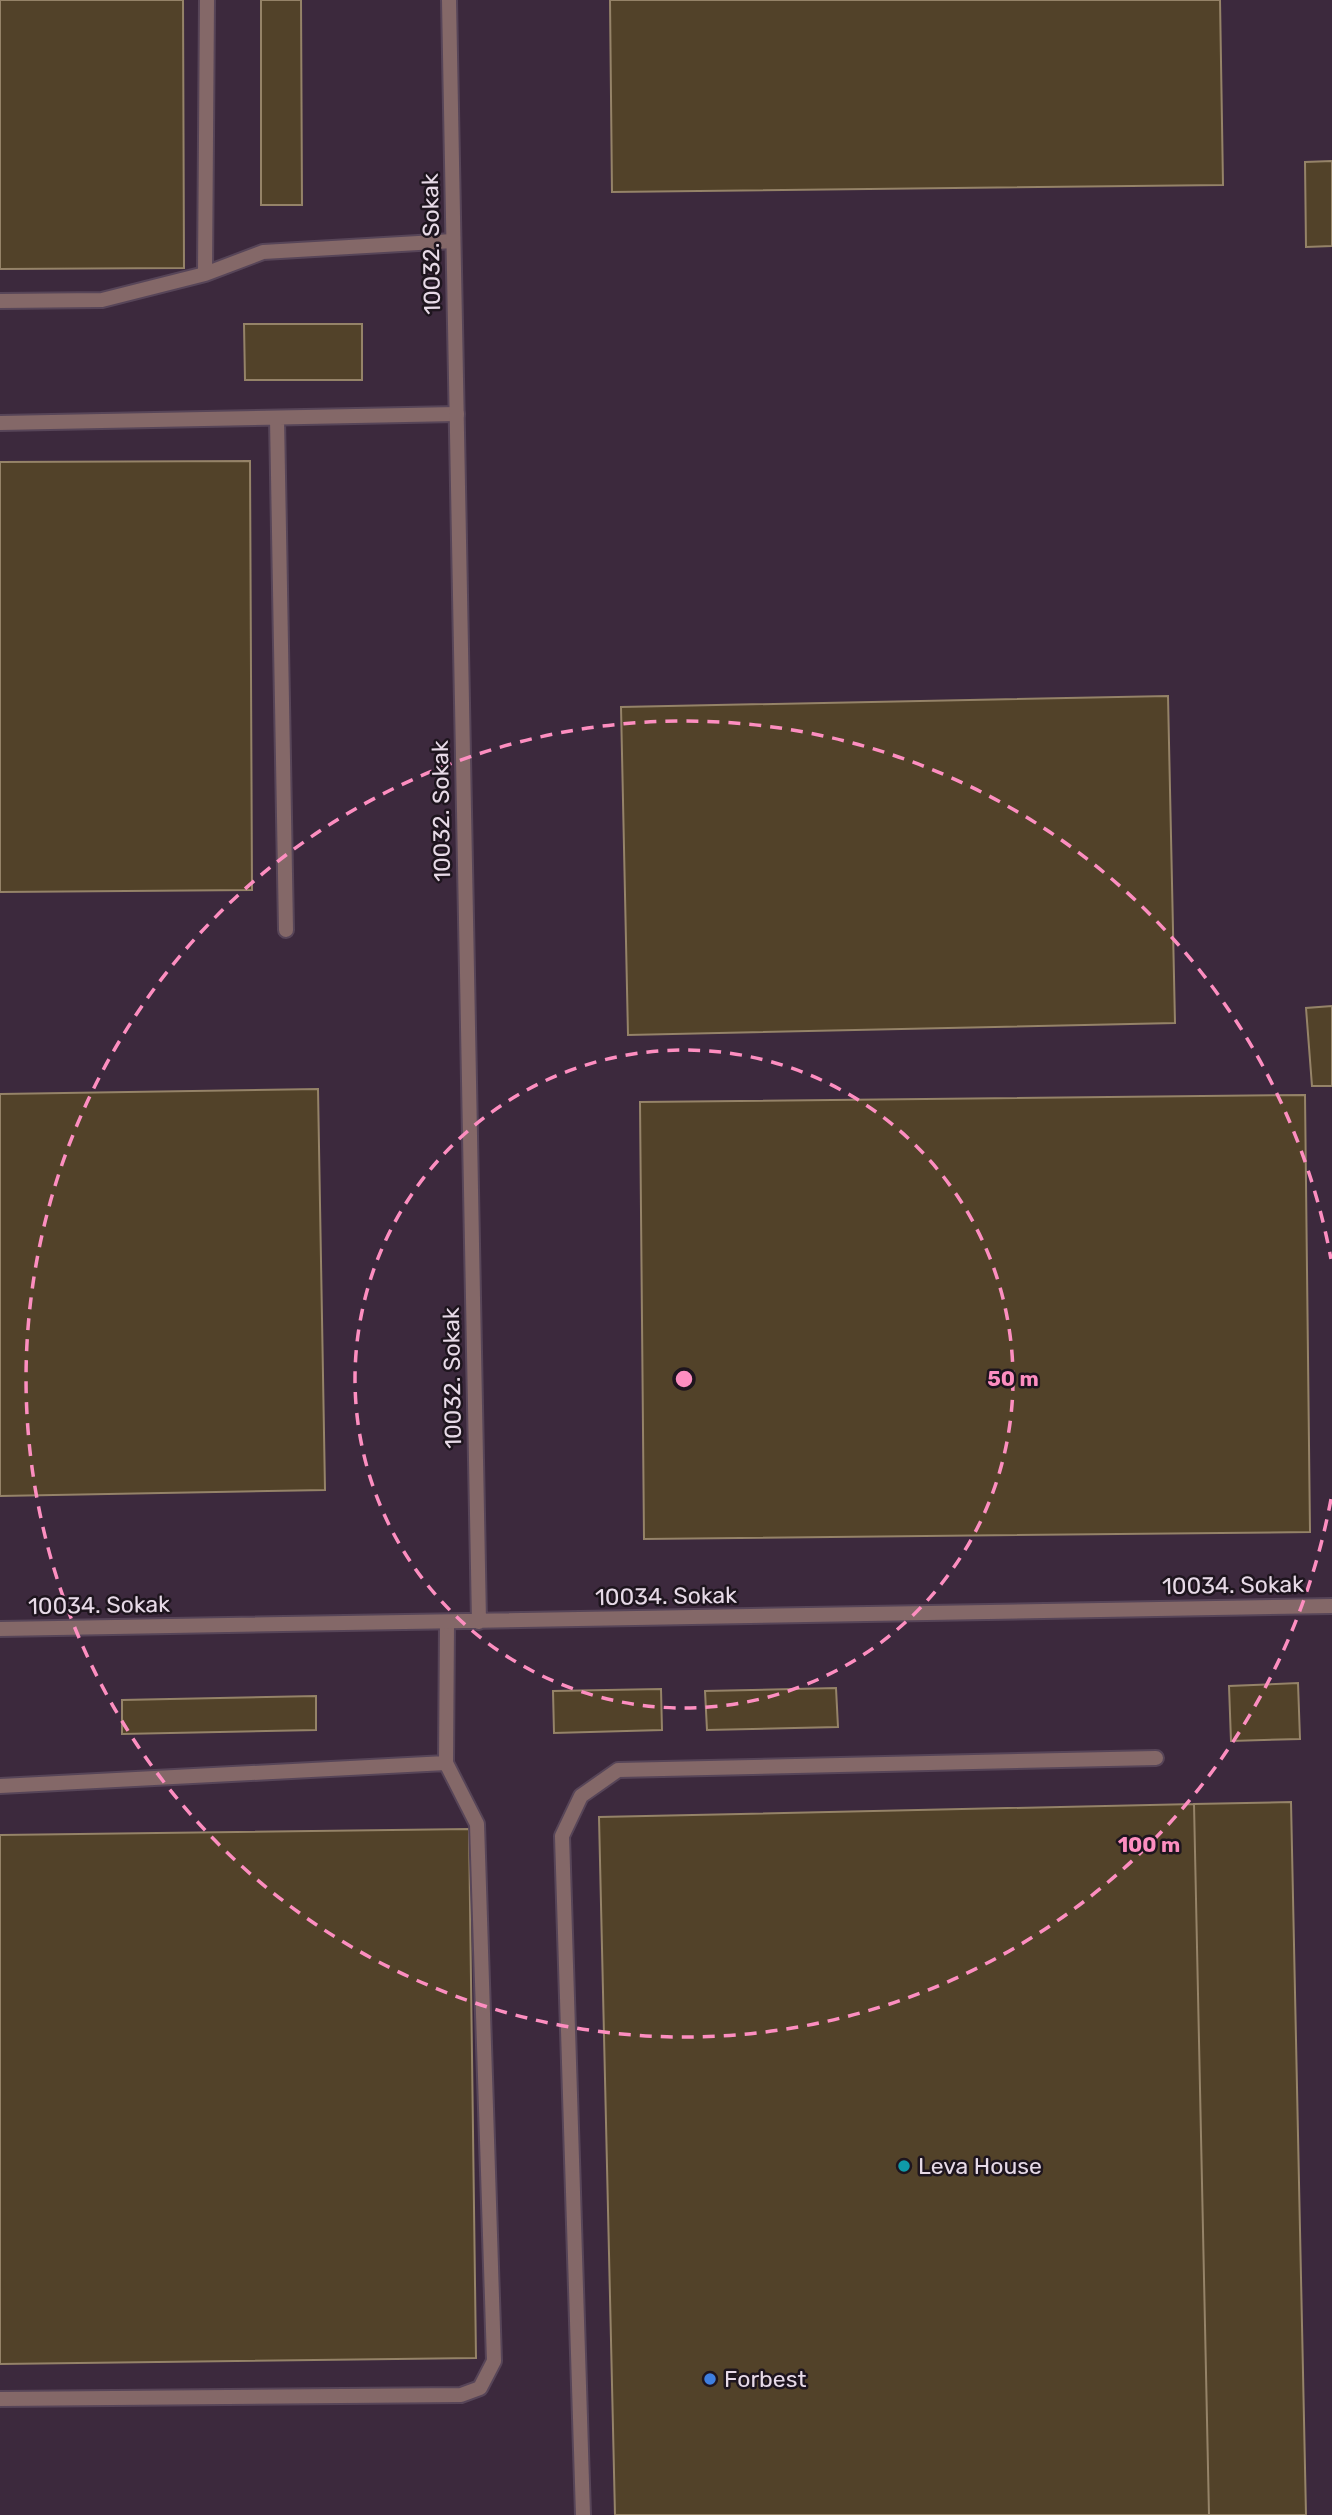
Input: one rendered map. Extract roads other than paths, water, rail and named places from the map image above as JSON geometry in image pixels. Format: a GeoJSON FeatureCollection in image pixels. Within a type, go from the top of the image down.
{"type":"FeatureCollection","features":[{"type":"Feature","properties":{"kind":"street"},"geometry":{"type":"LineString","coordinates":[[205,274],[206,0]]}},
{"type":"Feature","properties":{"kind":"street","name":"10032. Sokak"},"geometry":{"type":"LineString","coordinates":[[449,0],[479,1622]]}},
{"type":"Feature","properties":{"kind":"street"},"geometry":{"type":"LineString","coordinates":[[0,301],[102,300],[205,274],[263,252],[453,241]]}},
{"type":"Feature","properties":{"kind":"street"},"geometry":{"type":"LineString","coordinates":[[0,424],[457,414]]}},
{"type":"Feature","properties":{"kind":"street"},"geometry":{"type":"LineString","coordinates":[[277,418],[286,930]]}},
{"type":"Feature","properties":{"kind":"street","name":"10034. Sokak"},"geometry":{"type":"LineString","coordinates":[[0,1629],[1332,1606]]}},
{"type":"Feature","properties":{"kind":"street"},"geometry":{"type":"LineString","coordinates":[[0,2399],[461,2395],[480,2388],[494,2361],[477,1824],[446,1763],[447,1622]]}},
{"type":"Feature","properties":{"kind":"street"},"geometry":{"type":"LineString","coordinates":[[583,2515],[562,1836],[581,1796],[618,1770],[1156,1758]]}},
{"type":"Feature","properties":{"kind":"street"},"geometry":{"type":"LineString","coordinates":[[0,1786],[446,1763]]}},
{"type":"Feature","properties":{"kind":"place","name":"Leva House"},"geometry":{"type":"Point","coordinates":[904,2166]}},
{"type":"Feature","properties":{"kind":"place","name":"Forbest"},"geometry":{"type":"Point","coordinates":[710,2379]}}]}
